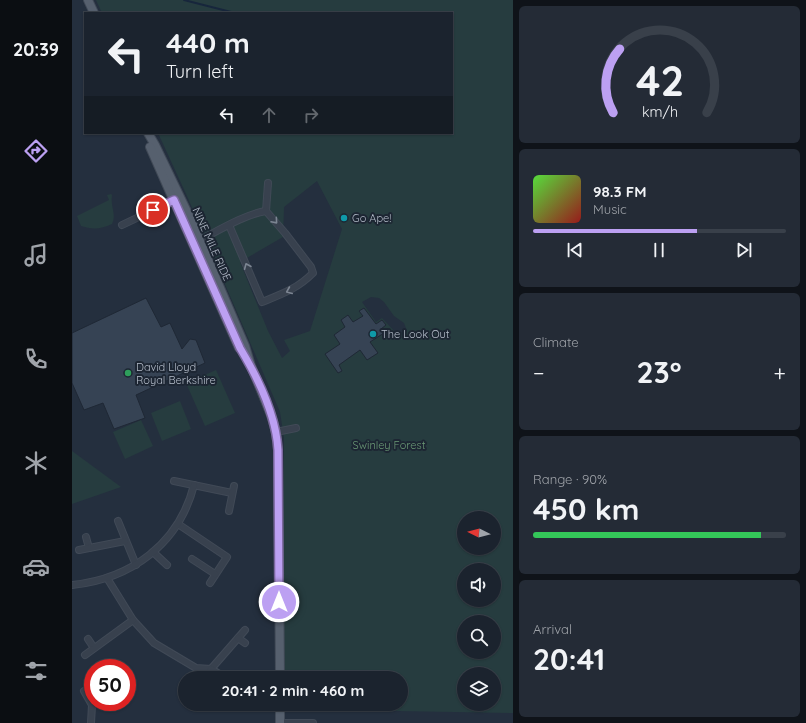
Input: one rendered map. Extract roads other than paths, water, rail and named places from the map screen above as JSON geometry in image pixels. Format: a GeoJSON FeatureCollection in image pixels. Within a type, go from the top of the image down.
{"type":"FeatureCollection","features":[{"type":"Feature","properties":{"kind":"main road"},"geometry":{"type":"LineString","coordinates":[[88,0],[94,12]]}},
{"type":"Feature","properties":{"kind":"main road","name":"NINE MILE RIDE"},"geometry":{"type":"LineString","coordinates":[[148,134],[155,145],[240,348],[250,366],[272,415],[278,450],[280,671]]}},
{"type":"Feature","properties":{"kind":"main road"},"geometry":{"type":"LineString","coordinates":[[280,711],[280,723]]}},
{"type":"Feature","properties":{"kind":"street"},"geometry":{"type":"LineString","coordinates":[[229,225],[262,302],[296,288],[313,273],[311,267],[266,211],[268,183]]}},
{"type":"Feature","properties":{"kind":"street"},"geometry":{"type":"LineString","coordinates":[[122,225],[177,199]]}},
{"type":"Feature","properties":{"kind":"street"},"geometry":{"type":"LineString","coordinates":[[196,242],[256,212],[266,211]]}},
{"type":"Feature","properties":{"kind":"street"},"geometry":{"type":"LineString","coordinates":[[276,432],[296,428]]}},
{"type":"Feature","properties":{"kind":"street"},"geometry":{"type":"LineString","coordinates":[[174,481],[233,490],[229,511]]}},
{"type":"Feature","properties":{"kind":"street"},"geometry":{"type":"LineString","coordinates":[[72,585],[107,578],[123,572],[136,565],[153,552],[168,539],[178,524],[192,496],[194,485]]}},
{"type":"Feature","properties":{"kind":"street"},"geometry":{"type":"LineString","coordinates":[[118,521],[136,565]]}},
{"type":"Feature","properties":{"kind":"street"},"geometry":{"type":"LineString","coordinates":[[178,524],[227,556],[210,583]]}},
{"type":"Feature","properties":{"kind":"street"},"geometry":{"type":"LineString","coordinates":[[86,537],[89,548]]}},
{"type":"Feature","properties":{"kind":"street"},"geometry":{"type":"LineString","coordinates":[[79,550],[126,541]]}},
{"type":"Feature","properties":{"kind":"street"},"geometry":{"type":"LineString","coordinates":[[153,552],[167,565]]}},
{"type":"Feature","properties":{"kind":"street"},"geometry":{"type":"LineString","coordinates":[[192,558],[215,574]]}},
{"type":"Feature","properties":{"kind":"street"},"geometry":{"type":"LineString","coordinates":[[107,578],[133,620],[154,643],[165,651],[196,668],[211,669],[214,671]]}},
{"type":"Feature","properties":{"kind":"street"},"geometry":{"type":"LineString","coordinates":[[85,655],[133,620]]}},
{"type":"Feature","properties":{"kind":"street"},"geometry":{"type":"LineString","coordinates":[[211,669],[244,630]]}},
{"type":"Feature","properties":{"kind":"street"},"geometry":{"type":"LineString","coordinates":[[238,638],[245,643]]}},
{"type":"Feature","properties":{"kind":"street"},"geometry":{"type":"LineString","coordinates":[[88,639],[94,648]]}},
{"type":"Feature","properties":{"kind":"street"},"geometry":{"type":"LineString","coordinates":[[91,723],[92,711]]}},
{"type":"Feature","properties":{"kind":"street"},"geometry":{"type":"LineString","coordinates":[[280,723],[313,723]]}},
{"type":"Feature","properties":{"kind":"waterway"},"geometry":{"type":"LineString","coordinates":[[184,0],[231,12]]}},
{"type":"Feature","properties":{"kind":"place","name":"Go Ape!"},"geometry":{"type":"Point","coordinates":[344,218]}},
{"type":"Feature","properties":{"kind":"place","name":"The Look Out"},"geometry":{"type":"Point","coordinates":[373,334]}},
{"type":"Feature","properties":{"kind":"place","name":"David Lloyd Royal Berkshire"},"geometry":{"type":"Point","coordinates":[128,373]}},
{"type":"Feature","properties":{"kind":"park label","name":"Swinley Forest"},"geometry":{"type":"Point","coordinates":[389,445]}}]}
